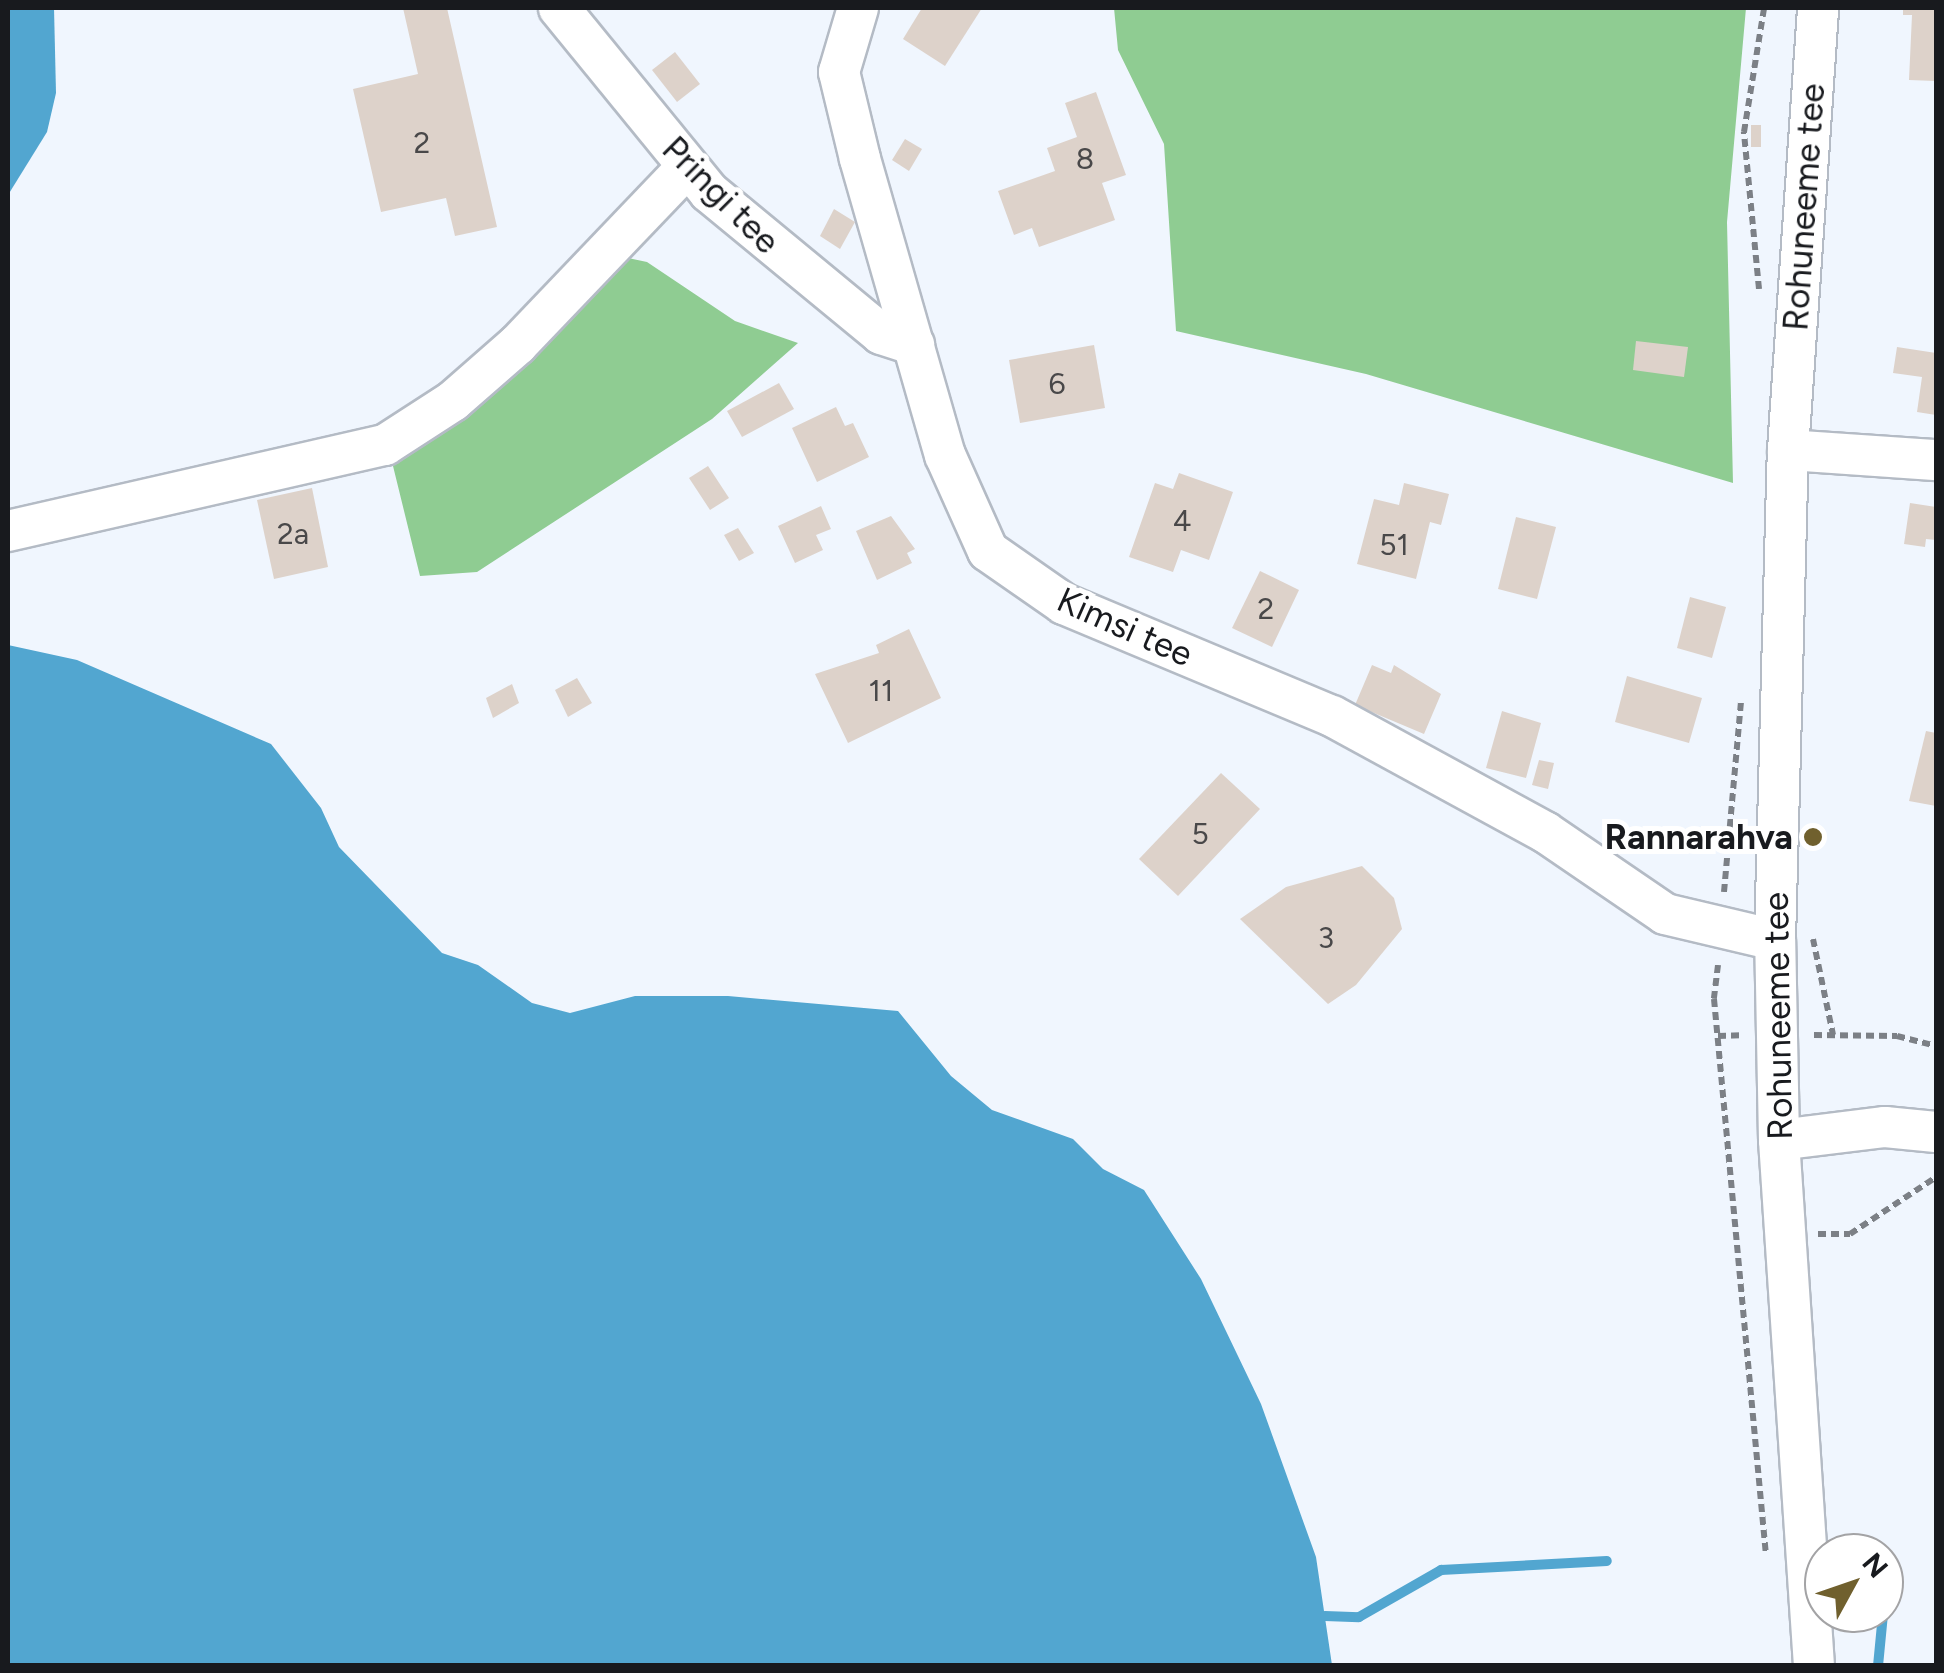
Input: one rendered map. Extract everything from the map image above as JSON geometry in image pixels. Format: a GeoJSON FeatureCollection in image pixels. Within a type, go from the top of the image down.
{"type":"FeatureCollection","features":[{"type":"Feature","properties":{"kind":"street","name":"Pringi tee"},"geometry":{"type":"LineString","coordinates":[[559,8],[686,168],[816,284],[880,334],[914,346]]}},
{"type":"Feature","properties":{"kind":"street","name":"Kimsi tee"},"geometry":{"type":"LineString","coordinates":[[858,8],[839,72],[944,455],[988,551],[1064,604],[1332,716],[1545,832],[1665,914],[1720,932],[1775,940]]}},
{"type":"Feature","properties":{"kind":"street","name":"Rohuneeme tee"},"geometry":{"type":"LineString","coordinates":[[1814,1666],[1785,1234],[1775,940],[1788,450],[1818,8]]}},
{"type":"Feature","properties":{"kind":"street"},"geometry":{"type":"LineString","coordinates":[[8,531],[385,445],[452,401],[518,344],[686,168]]}},
{"type":"Feature","properties":{"kind":"street"},"geometry":{"type":"LineString","coordinates":[[1788,450],[1936,460]]}},
{"type":"Feature","properties":{"kind":"street"},"geometry":{"type":"LineString","coordinates":[[1777,1034],[1800,938],[1798,763],[1779,713]]}},
{"type":"Feature","properties":{"kind":"street"},"geometry":{"type":"LineString","coordinates":[[1780,1140],[1885,1127],[1936,1132]]}},
{"type":"Feature","properties":{"kind":"path"},"geometry":{"type":"LineString","coordinates":[[1813,921],[1833,1035]]}},
{"type":"Feature","properties":{"kind":"path"},"geometry":{"type":"LineString","coordinates":[[1720,932],[1718,1036],[1766,1563]]}},
{"type":"Feature","properties":{"kind":"path"},"geometry":{"type":"LineString","coordinates":[[1718,1036],[1897,1036],[1936,1046]]}},
{"type":"Feature","properties":{"kind":"path"},"geometry":{"type":"LineString","coordinates":[[1736,1235],[1850,1234],[1936,1177]]}},
{"type":"Feature","properties":{"kind":"green space"},"geometry":{"type":"Polygon","coordinates":[[[1114,8],[1746,8],[1727,222],[1733,483],[1366,374],[1176,331],[1164,144],[1118,50],[1114,8]]]}},
{"type":"Feature","properties":{"kind":"green space"},"geometry":{"type":"Polygon","coordinates":[[[628,258],[647,262],[735,321],[798,343],[712,419],[477,572],[420,576],[393,466],[628,258]]]}},
{"type":"Feature","properties":{"kind":"water"},"geometry":{"type":"Polygon","coordinates":[[[8,8],[54,8],[56,93],[47,132],[8,195],[8,8]]]}},
{"type":"Feature","properties":{"kind":"water"},"geometry":{"type":"Polygon","coordinates":[[[8,645],[77,660],[271,744],[321,808],[339,847],[442,953],[478,965],[532,1003],[570,1013],[635,996],[728,996],[898,1011],[951,1076],[992,1110],[1073,1139],[1103,1169],[1144,1190],[1201,1279],[1261,1404],[1316,1557],[1332,1665],[8,1665],[8,645]]]}},
{"type":"Feature","properties":{"kind":"building"},"geometry":{"type":"Polygon","coordinates":[[[403,8],[447,8],[497,227],[455,236],[446,198],[381,212],[353,89],[418,74],[403,8]]]}},
{"type":"Feature","properties":{"kind":"building"},"geometry":{"type":"Polygon","coordinates":[[[922,8],[982,8],[945,66],[903,39],[922,8]]]}},
{"type":"Feature","properties":{"kind":"building"},"geometry":{"type":"Polygon","coordinates":[[[1903,8],[1936,8],[1936,81],[1909,80],[1912,15],[1903,15],[1903,8]]]}},
{"type":"Feature","properties":{"kind":"building"},"geometry":{"type":"Polygon","coordinates":[[[675,52],[700,84],[677,102],[652,70],[675,52]]]}},
{"type":"Feature","properties":{"kind":"building"},"geometry":{"type":"Polygon","coordinates":[[[1096,92],[1126,175],[1102,183],[1115,220],[1039,247],[1032,228],[1014,235],[998,191],[1055,171],[1047,148],[1077,137],[1065,103],[1096,92]]]}},
{"type":"Feature","properties":{"kind":"building"},"geometry":{"type":"Polygon","coordinates":[[[1751,125],[1761,125],[1761,147],[1751,147],[1751,125]]]}},
{"type":"Feature","properties":{"kind":"building"},"geometry":{"type":"Polygon","coordinates":[[[905,139],[922,149],[909,171],[892,160],[905,139]]]}},
{"type":"Feature","properties":{"kind":"building"},"geometry":{"type":"Polygon","coordinates":[[[834,209],[855,222],[840,249],[820,236],[834,209]]]}},
{"type":"Feature","properties":{"kind":"building"},"geometry":{"type":"Polygon","coordinates":[[[1636,341],[1688,347],[1684,377],[1633,370],[1636,341]]]}},
{"type":"Feature","properties":{"kind":"building"},"geometry":{"type":"Polygon","coordinates":[[[1094,345],[1105,408],[1020,423],[1009,360],[1094,345]]]}},
{"type":"Feature","properties":{"kind":"building"},"geometry":{"type":"Polygon","coordinates":[[[1897,347],[1936,353],[1936,415],[1917,412],[1922,377],[1893,373],[1897,347]]]}},
{"type":"Feature","properties":{"kind":"building"},"geometry":{"type":"Polygon","coordinates":[[[779,383],[794,409],[742,437],[727,411],[779,383]]]}},
{"type":"Feature","properties":{"kind":"building"},"geometry":{"type":"Polygon","coordinates":[[[836,407],[845,426],[853,423],[869,457],[817,482],[792,428],[836,407]]]}},
{"type":"Feature","properties":{"kind":"building"},"geometry":{"type":"Polygon","coordinates":[[[708,466],[729,498],[710,510],[689,478],[708,466]]]}},
{"type":"Feature","properties":{"kind":"building"},"geometry":{"type":"Polygon","coordinates":[[[1179,473],[1233,492],[1209,560],[1181,550],[1173,572],[1129,557],[1155,483],[1173,489],[1179,473]]]}},
{"type":"Feature","properties":{"kind":"building"},"geometry":{"type":"Polygon","coordinates":[[[1404,483],[1449,494],[1441,525],[1430,522],[1416,579],[1357,564],[1374,499],[1399,505],[1404,483]]]}},
{"type":"Feature","properties":{"kind":"building"},"geometry":{"type":"Polygon","coordinates":[[[312,488],[328,567],[274,579],[257,500],[312,488]]]}},
{"type":"Feature","properties":{"kind":"building"},"geometry":{"type":"Polygon","coordinates":[[[1910,503],[1936,507],[1936,540],[1926,539],[1925,547],[1904,544],[1910,503]]]}},
{"type":"Feature","properties":{"kind":"building"},"geometry":{"type":"Polygon","coordinates":[[[821,506],[831,529],[816,535],[823,550],[795,563],[778,526],[821,506]]]}},
{"type":"Feature","properties":{"kind":"building"},"geometry":{"type":"Polygon","coordinates":[[[891,516],[915,549],[907,553],[912,563],[877,580],[856,531],[891,516]]]}},
{"type":"Feature","properties":{"kind":"building"},"geometry":{"type":"Polygon","coordinates":[[[1516,517],[1556,527],[1537,599],[1498,589],[1516,517]]]}},
{"type":"Feature","properties":{"kind":"building"},"geometry":{"type":"Polygon","coordinates":[[[738,528],[754,553],[739,561],[724,535],[738,528]]]}},
{"type":"Feature","properties":{"kind":"building"},"geometry":{"type":"Polygon","coordinates":[[[1260,571],[1299,590],[1272,647],[1232,628],[1260,571]]]}},
{"type":"Feature","properties":{"kind":"building"},"geometry":{"type":"Polygon","coordinates":[[[1690,597],[1726,607],[1712,658],[1677,648],[1690,597]]]}},
{"type":"Feature","properties":{"kind":"building"},"geometry":{"type":"Polygon","coordinates":[[[909,629],[941,698],[848,743],[815,674],[879,653],[876,645],[909,629]]]}},
{"type":"Feature","properties":{"kind":"building"},"geometry":{"type":"Polygon","coordinates":[[[1372,665],[1391,673],[1394,665],[1441,694],[1424,734],[1355,705],[1372,665]]]}},
{"type":"Feature","properties":{"kind":"building"},"geometry":{"type":"Polygon","coordinates":[[[1627,676],[1702,698],[1689,743],[1615,722],[1627,676]]]}},
{"type":"Feature","properties":{"kind":"building"},"geometry":{"type":"Polygon","coordinates":[[[577,678],[592,703],[568,717],[555,690],[577,678]]]}},
{"type":"Feature","properties":{"kind":"building"},"geometry":{"type":"Polygon","coordinates":[[[512,684],[519,703],[493,718],[486,698],[512,684]]]}},
{"type":"Feature","properties":{"kind":"building"},"geometry":{"type":"Polygon","coordinates":[[[1502,711],[1541,723],[1526,778],[1486,768],[1502,711]]]}},
{"type":"Feature","properties":{"kind":"building"},"geometry":{"type":"Polygon","coordinates":[[[1926,731],[1936,733],[1936,806],[1909,801],[1926,731]]]}},
{"type":"Feature","properties":{"kind":"building"},"geometry":{"type":"Polygon","coordinates":[[[1539,760],[1554,763],[1548,789],[1532,785],[1539,760]]]}},
{"type":"Feature","properties":{"kind":"building"},"geometry":{"type":"Polygon","coordinates":[[[1221,773],[1260,809],[1178,896],[1139,859],[1221,773]]]}},
{"type":"Feature","properties":{"kind":"building"},"geometry":{"type":"Polygon","coordinates":[[[1362,866],[1394,898],[1402,929],[1356,985],[1328,1004],[1240,919],[1286,887],[1362,866]]]}},
{"type":"Feature","properties":{"kind":"waterway"},"geometry":{"type":"LineString","coordinates":[[1325,1616],[1359,1617],[1441,1570],[1607,1561]]}},
{"type":"Feature","properties":{"kind":"waterway"},"geometry":{"type":"LineString","coordinates":[[1878,1666],[1881,1633]]}},
{"type":"Feature","properties":{"kind":"place","name":"Rannarahva"},"geometry":{"type":"Point","coordinates":[1813,837]}}]}
